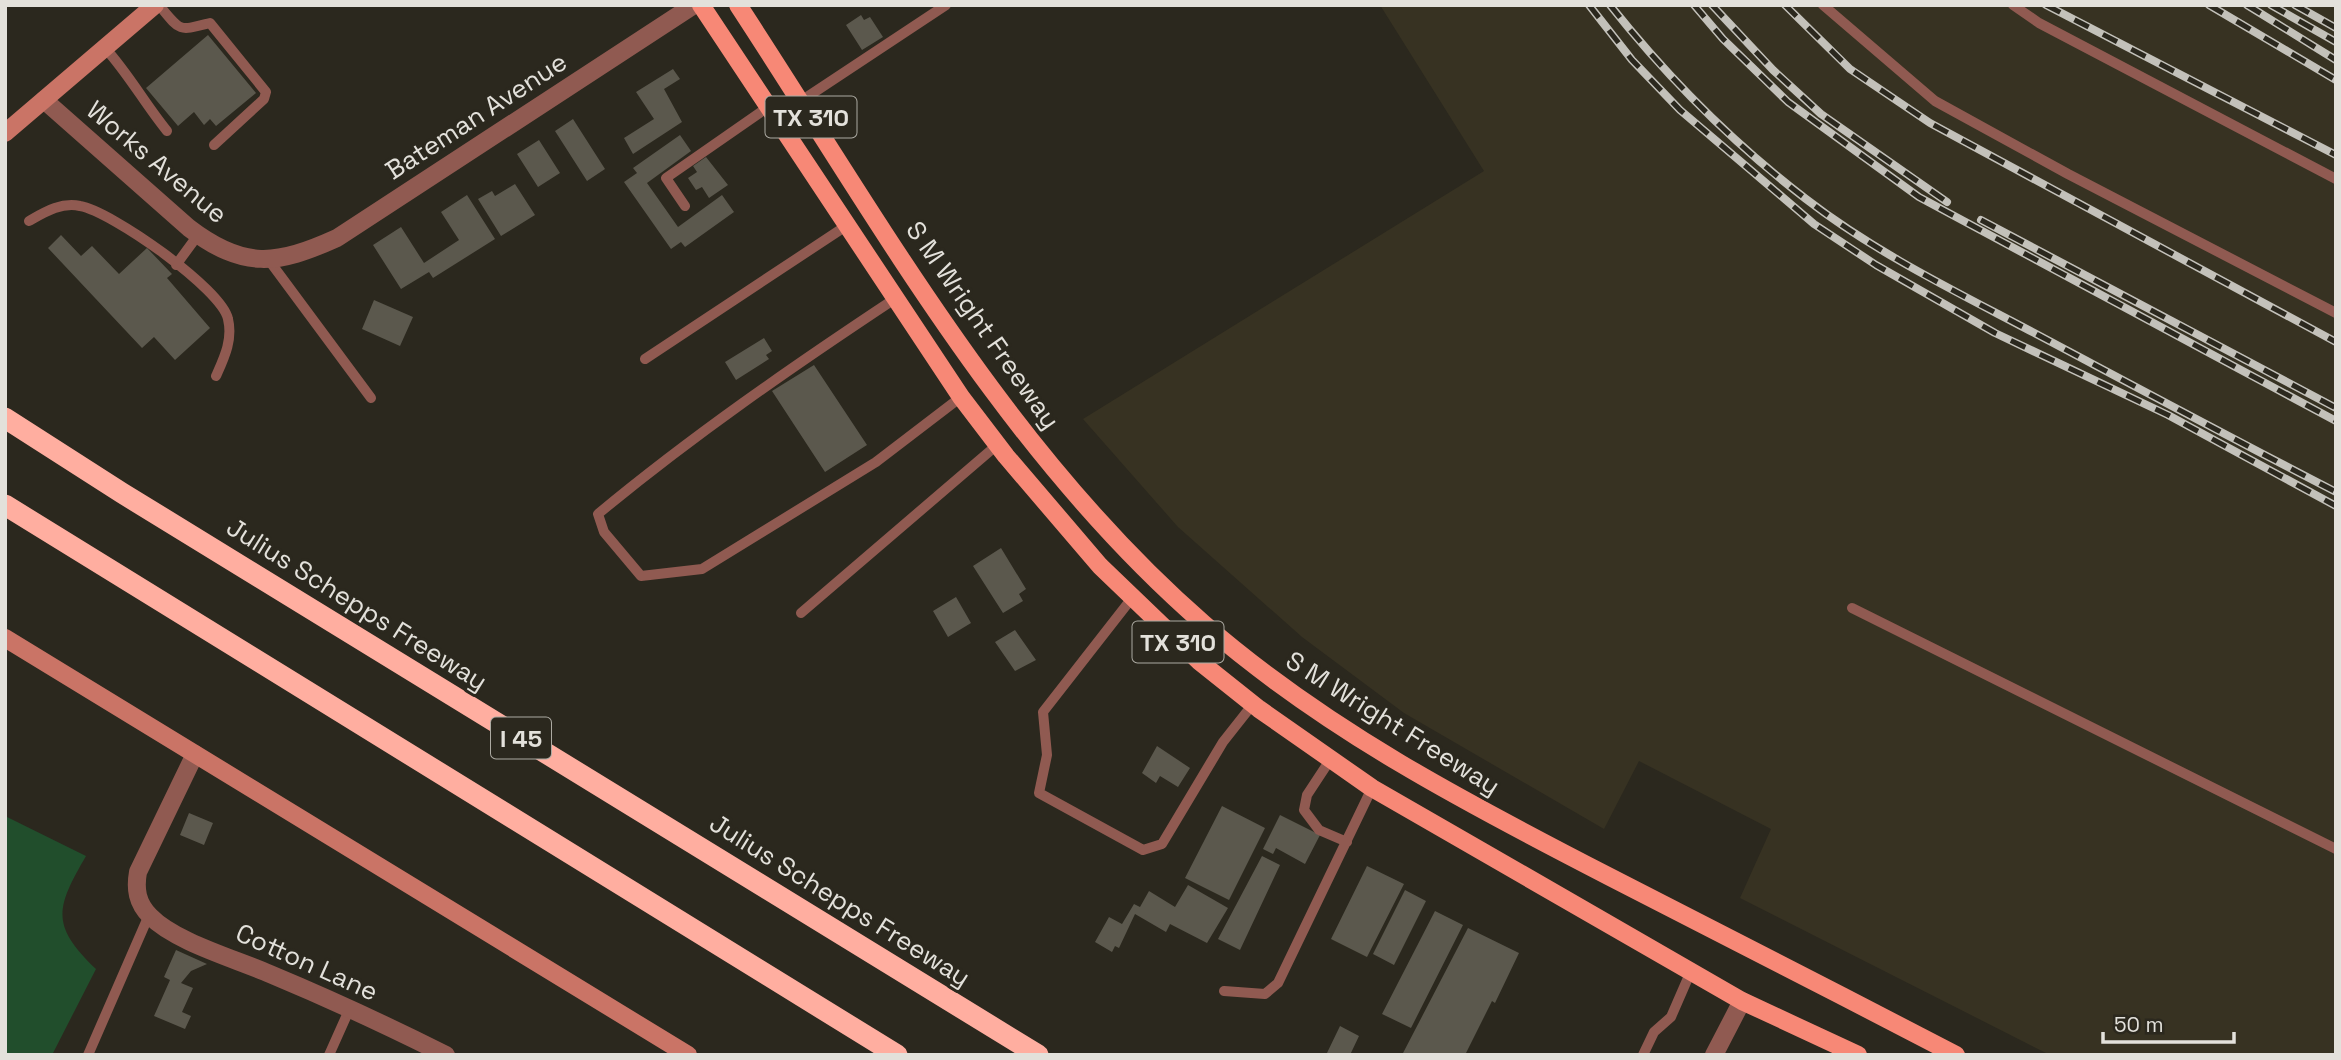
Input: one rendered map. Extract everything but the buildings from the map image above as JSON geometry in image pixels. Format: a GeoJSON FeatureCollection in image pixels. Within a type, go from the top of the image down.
{"type":"FeatureCollection","features":[{"type":"Feature","properties":{"kind":"highway","name":"Julius Schepps Freeway"},"geometry":{"type":"LineString","coordinates":[[5,418],[122,494],[1038,1055]]}},
{"type":"Feature","properties":{"kind":"highway"},"geometry":{"type":"LineString","coordinates":[[5,505],[897,1055]]}},
{"type":"Feature","properties":{"kind":"main road"},"geometry":{"type":"LineString","coordinates":[[5,134],[157,5]]}},
{"type":"Feature","properties":{"kind":"main road","name":"TX 310"},"geometry":{"type":"LineString","coordinates":[[701,5],[894,300],[961,397],[1064,525],[1132,598],[1200,662],[1253,704],[1371,788],[1742,1001],[1858,1055]]}},
{"type":"Feature","properties":{"kind":"main road","name":"S M Wright Freeway"},"geometry":{"type":"LineString","coordinates":[[738,5],[996,397],[1070,486],[1203,623],[1328,719],[1477,808],[1956,1055]]}},
{"type":"Feature","properties":{"kind":"main road"},"geometry":{"type":"LineString","coordinates":[[5,638],[688,1055]]}},
{"type":"Feature","properties":{"kind":"street","name":"Bateman Avenue"},"geometry":{"type":"LineString","coordinates":[[275,259],[337,238],[694,5]]}},
{"type":"Feature","properties":{"kind":"street","name":"Works Avenue"},"geometry":{"type":"LineString","coordinates":[[44,100],[198,235],[235,255],[275,259]]}},
{"type":"Feature","properties":{"kind":"street"},"geometry":{"type":"LineString","coordinates":[[149,915],[139,902],[135,886],[138,872],[195,754]]}},
{"type":"Feature","properties":{"kind":"street","name":"Cotton Lane"},"geometry":{"type":"LineString","coordinates":[[149,915],[183,937],[350,1008],[446,1055]]}},
{"type":"Feature","properties":{"kind":"street"},"geometry":{"type":"LineString","coordinates":[[1714,1055],[1742,1001]]}},
{"type":"Feature","properties":{"kind":"lane"},"geometry":{"type":"LineString","coordinates":[[157,5],[175,25],[188,30],[210,23],[266,92],[264,99],[214,145]]}},
{"type":"Feature","properties":{"kind":"lane"},"geometry":{"type":"LineString","coordinates":[[801,101],[946,5]]}},
{"type":"Feature","properties":{"kind":"lane"},"geometry":{"type":"LineString","coordinates":[[1822,5],[1935,101],[2068,174],[2336,313]]}},
{"type":"Feature","properties":{"kind":"lane"},"geometry":{"type":"LineString","coordinates":[[2013,5],[2039,23],[2336,179]]}},
{"type":"Feature","properties":{"kind":"lane"},"geometry":{"type":"LineString","coordinates":[[105,48],[123,67],[140,97],[167,131]]}},
{"type":"Feature","properties":{"kind":"lane"},"geometry":{"type":"LineString","coordinates":[[685,206],[666,178],[768,107]]}},
{"type":"Feature","properties":{"kind":"lane"},"geometry":{"type":"LineString","coordinates":[[30,221],[53,208],[78,205],[103,213],[138,233],[211,294],[228,317],[229,346],[216,376]]}},
{"type":"Feature","properties":{"kind":"lane"},"geometry":{"type":"LineString","coordinates":[[645,359],[846,226]]}},
{"type":"Feature","properties":{"kind":"lane"},"geometry":{"type":"LineString","coordinates":[[176,265],[198,235]]}},
{"type":"Feature","properties":{"kind":"lane"},"geometry":{"type":"LineString","coordinates":[[275,259],[371,398]]}},
{"type":"Feature","properties":{"kind":"lane"},"geometry":{"type":"LineString","coordinates":[[894,300],[805,358],[657,464],[598,514],[604,532],[641,576],[702,569],[876,462],[961,397]]}},
{"type":"Feature","properties":{"kind":"lane"},"geometry":{"type":"LineString","coordinates":[[801,613],[998,445]]}},
{"type":"Feature","properties":{"kind":"lane"},"geometry":{"type":"LineString","coordinates":[[1132,598],[1043,712],[1047,755],[1039,793],[1143,850],[1162,844],[1223,742],[1253,704]]}},
{"type":"Feature","properties":{"kind":"lane"},"geometry":{"type":"LineString","coordinates":[[1852,608],[2336,849]]}},
{"type":"Feature","properties":{"kind":"lane"},"geometry":{"type":"LineString","coordinates":[[1329,760],[1307,795],[1304,810],[1319,830],[1347,842]]}},
{"type":"Feature","properties":{"kind":"lane"},"geometry":{"type":"LineString","coordinates":[[1224,991],[1265,994],[1278,983],[1371,788]]}},
{"type":"Feature","properties":{"kind":"lane"},"geometry":{"type":"LineString","coordinates":[[88,1055],[149,915]]}},
{"type":"Feature","properties":{"kind":"lane"},"geometry":{"type":"LineString","coordinates":[[1643,1055],[1654,1032],[1671,1017],[1691,971]]}},
{"type":"Feature","properties":{"kind":"lane"},"geometry":{"type":"LineString","coordinates":[[329,1055],[350,1008]]}},
{"type":"Feature","properties":{"kind":"shaded area"},"geometry":{"type":"Polygon","coordinates":[[[1380,5],[2336,5],[2336,1055],[2050,1055],[1740,898],[1771,829],[1639,761],[1604,829],[1404,713],[1302,637],[1178,527],[1083,419],[1484,171],[1380,5]]]}},
{"type":"Feature","properties":{"kind":"green space"},"geometry":{"type":"Polygon","coordinates":[[[5,816],[86,856],[68,889],[62,916],[71,940],[96,969],[52,1055],[5,1055],[5,816]]]}},
{"type":"Feature","properties":{"kind":"railway"},"geometry":{"type":"LineString","coordinates":[[1589,5],[1632,60],[1680,110],[1814,224],[1876,265],[1995,333],[2168,415],[2336,506]]}},
{"type":"Feature","properties":{"kind":"railway"},"geometry":{"type":"LineString","coordinates":[[1610,5],[1678,84],[1727,132],[1779,178],[1861,238],[1950,289],[2336,492]]}},
{"type":"Feature","properties":{"kind":"railway"},"geometry":{"type":"LineString","coordinates":[[1694,5],[1723,39],[1788,102],[1919,197],[2336,421]]}},
{"type":"Feature","properties":{"kind":"railway"},"geometry":{"type":"LineString","coordinates":[[1712,5],[1773,70],[1821,114],[1947,202]]}},
{"type":"Feature","properties":{"kind":"railway"},"geometry":{"type":"LineString","coordinates":[[1785,5],[1850,69],[1930,123],[2336,342]]}},
{"type":"Feature","properties":{"kind":"railway"},"geometry":{"type":"LineString","coordinates":[[2046,5],[2336,155]]}},
{"type":"Feature","properties":{"kind":"railway"},"geometry":{"type":"LineString","coordinates":[[2209,5],[2336,80]]}},
{"type":"Feature","properties":{"kind":"railway"},"geometry":{"type":"LineString","coordinates":[[2247,5],[2336,60]]}},
{"type":"Feature","properties":{"kind":"railway"},"geometry":{"type":"LineString","coordinates":[[2271,5],[2336,42]]}},
{"type":"Feature","properties":{"kind":"railway"},"geometry":{"type":"LineString","coordinates":[[2295,5],[2336,28]]}},
{"type":"Feature","properties":{"kind":"railway"},"geometry":{"type":"LineString","coordinates":[[1981,220],[2336,408]]}}]}
